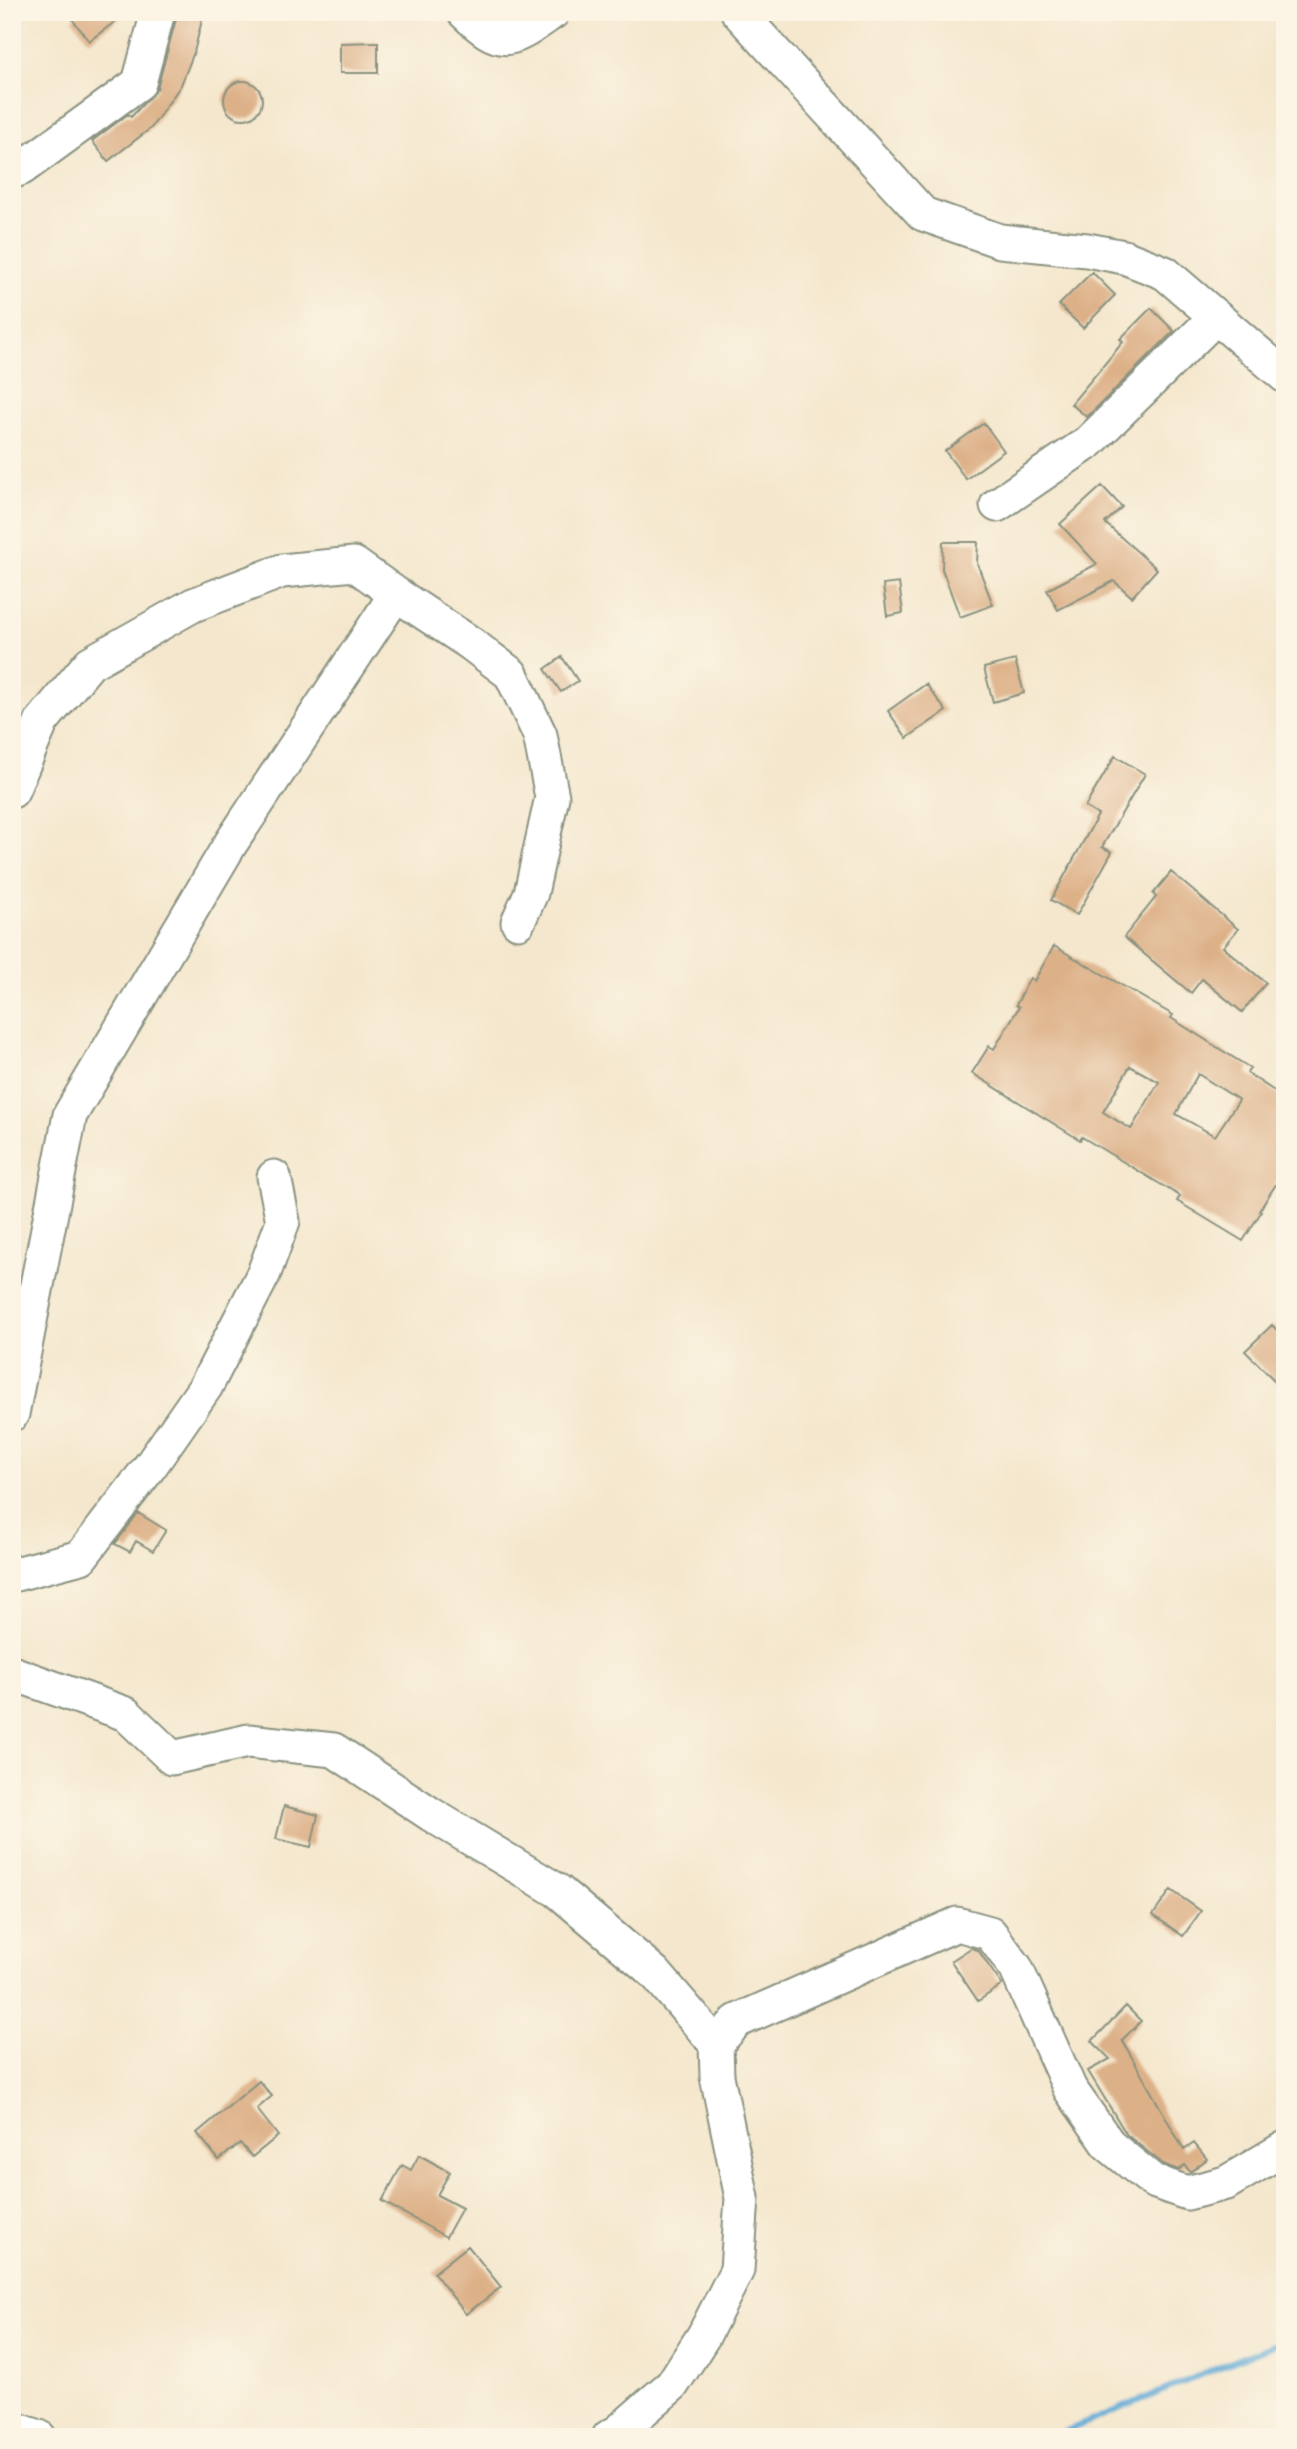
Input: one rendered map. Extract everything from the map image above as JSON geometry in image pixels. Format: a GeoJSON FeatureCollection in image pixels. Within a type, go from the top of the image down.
{"type":"FeatureCollection","features":[{"type":"Feature","properties":{"kind":"street"},"geometry":{"type":"LineString","coordinates":[[12,172],[22,168],[139,83],[158,12]]}},
{"type":"Feature","properties":{"kind":"street"},"geometry":{"type":"LineString","coordinates":[[464,12],[494,37],[506,38],[525,33],[553,12]]}},
{"type":"Feature","properties":{"kind":"street"},"geometry":{"type":"LineString","coordinates":[[738,12],[923,214],[1000,241],[1087,250],[1124,257],[1165,273],[1285,376]]}},
{"type":"Feature","properties":{"kind":"street"},"geometry":{"type":"LineString","coordinates":[[997,505],[1089,442],[1216,317]]}},
{"type":"Feature","properties":{"kind":"street"},"geometry":{"type":"LineString","coordinates":[[12,791],[42,721],[90,663],[194,605],[282,571],[354,564],[470,642],[511,674],[540,735],[552,797],[531,893],[518,922]]}},
{"type":"Feature","properties":{"kind":"street"},"geometry":{"type":"LineString","coordinates":[[12,1414],[70,1115],[229,846],[396,594]]}},
{"type":"Feature","properties":{"kind":"street"},"geometry":{"type":"LineString","coordinates":[[12,1575],[80,1557],[151,1465],[206,1386],[264,1273],[283,1221],[274,1177]]}},
{"type":"Feature","properties":{"kind":"street"},"geometry":{"type":"LineString","coordinates":[[12,1673],[126,1714],[172,1758],[248,1741],[334,1750],[432,1815],[558,1892],[655,1973],[716,2044],[717,2076],[742,2198],[737,2270],[704,2335],[672,2385],[609,2437]]}},
{"type":"Feature","properties":{"kind":"street"},"geometry":{"type":"LineString","coordinates":[[716,2044],[737,2021],[957,1924],[990,1933],[1016,1968],[1070,2089],[1110,2146],[1153,2181],[1187,2193],[1200,2190],[1226,2183],[1285,2148]]}},
{"type":"Feature","properties":{"kind":"street"},"geometry":{"type":"LineString","coordinates":[[12,2428],[39,2437]]}},
{"type":"Feature","properties":{"kind":"building"},"geometry":{"type":"Polygon","coordinates":[[[81,12],[128,12],[89,41],[72,19],[81,12]]]}},
{"type":"Feature","properties":{"kind":"building"},"geometry":{"type":"Polygon","coordinates":[[[178,12],[204,12],[194,52],[181,85],[151,128],[108,161],[92,141],[128,114],[131,117],[157,89],[178,12]]]}},
{"type":"Feature","properties":{"kind":"building"},"geometry":{"type":"Polygon","coordinates":[[[378,42],[378,73],[340,73],[340,43],[378,42]]]}},
{"type":"Feature","properties":{"kind":"building"},"geometry":{"type":"Polygon","coordinates":[[[243,81],[256,87],[262,100],[256,113],[243,119],[230,113],[224,100],[230,87],[243,81]]]}},
{"type":"Feature","properties":{"kind":"building"},"geometry":{"type":"Polygon","coordinates":[[[1092,272],[1115,295],[1083,328],[1059,305],[1092,272]]]}},
{"type":"Feature","properties":{"kind":"building"},"geometry":{"type":"Polygon","coordinates":[[[1151,308],[1174,331],[1087,417],[1071,404],[1123,342],[1120,339],[1151,308]]]}},
{"type":"Feature","properties":{"kind":"building"},"geometry":{"type":"Polygon","coordinates":[[[984,423],[1004,451],[966,479],[945,451],[984,423]]]}},
{"type":"Feature","properties":{"kind":"building"},"geometry":{"type":"Polygon","coordinates":[[[1102,486],[1122,507],[1105,523],[1157,569],[1132,597],[1114,581],[1058,610],[1047,590],[1097,564],[1060,524],[1102,486]]]}},
{"type":"Feature","properties":{"kind":"building"},"geometry":{"type":"Polygon","coordinates":[[[943,542],[978,542],[977,563],[993,605],[960,617],[942,569],[943,542]]]}},
{"type":"Feature","properties":{"kind":"building"},"geometry":{"type":"Polygon","coordinates":[[[899,583],[903,613],[887,616],[883,585],[899,583]]]}},
{"type":"Feature","properties":{"kind":"building"},"geometry":{"type":"Polygon","coordinates":[[[562,657],[578,681],[561,692],[545,669],[562,657]]]}},
{"type":"Feature","properties":{"kind":"building"},"geometry":{"type":"Polygon","coordinates":[[[1015,660],[1024,693],[993,702],[984,668],[1015,660]]]}},
{"type":"Feature","properties":{"kind":"building"},"geometry":{"type":"Polygon","coordinates":[[[926,684],[946,711],[907,738],[888,711],[926,684]]]}},
{"type":"Feature","properties":{"kind":"building"},"geometry":{"type":"Polygon","coordinates":[[[1115,756],[1145,774],[1102,847],[1112,852],[1077,915],[1051,900],[1098,815],[1085,807],[1115,756]]]}},
{"type":"Feature","properties":{"kind":"building"},"geometry":{"type":"Polygon","coordinates":[[[1171,872],[1238,929],[1223,947],[1266,983],[1242,1012],[1202,979],[1191,993],[1124,937],[1156,897],[1153,894],[1171,872]]]}},
{"type":"Feature","properties":{"kind":"building"},"geometry":{"type":"Polygon","coordinates":[[[1054,946],[1173,1015],[1171,1018],[1250,1068],[1247,1073],[1285,1098],[1285,1170],[1243,1241],[1177,1201],[1180,1196],[1082,1137],[1080,1140],[972,1073],[989,1046],[994,1049],[1019,1007],[1016,1005],[1030,978],[1034,981],[1054,946]],[[1130,1066],[1103,1112],[1131,1129],[1159,1082],[1130,1066]],[[1198,1074],[1176,1114],[1215,1136],[1239,1100],[1198,1074]]]}},
{"type":"Feature","properties":{"kind":"building"},"geometry":{"type":"Polygon","coordinates":[[[1272,1325],[1285,1338],[1285,1391],[1245,1351],[1272,1325]]]}},
{"type":"Feature","properties":{"kind":"building"},"geometry":{"type":"Polygon","coordinates":[[[138,1513],[166,1530],[153,1551],[136,1541],[130,1552],[115,1544],[138,1513]]]}},
{"type":"Feature","properties":{"kind":"building"},"geometry":{"type":"Polygon","coordinates":[[[284,1806],[318,1815],[311,1847],[276,1839],[284,1806]]]}},
{"type":"Feature","properties":{"kind":"building"},"geometry":{"type":"Polygon","coordinates":[[[1171,1890],[1201,1911],[1183,1936],[1153,1915],[1171,1890]]]}},
{"type":"Feature","properties":{"kind":"building"},"geometry":{"type":"Polygon","coordinates":[[[971,1948],[978,1950],[1002,1985],[978,2001],[951,1961],[971,1948]]]}},
{"type":"Feature","properties":{"kind":"building"},"geometry":{"type":"Polygon","coordinates":[[[1126,2006],[1141,2021],[1122,2040],[1184,2150],[1194,2143],[1207,2159],[1190,2172],[1185,2165],[1178,2170],[1163,2164],[1127,2135],[1088,2071],[1110,2059],[1092,2041],[1126,2006]]]}},
{"type":"Feature","properties":{"kind":"building"},"geometry":{"type":"Polygon","coordinates":[[[259,2081],[272,2096],[257,2109],[278,2136],[252,2157],[240,2143],[219,2160],[197,2133],[259,2081]]]}},
{"type":"Feature","properties":{"kind":"building"},"geometry":{"type":"Polygon","coordinates":[[[419,2155],[450,2172],[437,2195],[462,2208],[446,2237],[382,2201],[402,2165],[411,2170],[419,2155]]]}},
{"type":"Feature","properties":{"kind":"building"},"geometry":{"type":"Polygon","coordinates":[[[468,2246],[501,2287],[466,2314],[434,2273],[468,2246]]]}},
{"type":"Feature","properties":{"kind":"waterway"},"geometry":{"type":"LineString","coordinates":[[1052,2437],[1285,2340]]}}]}
